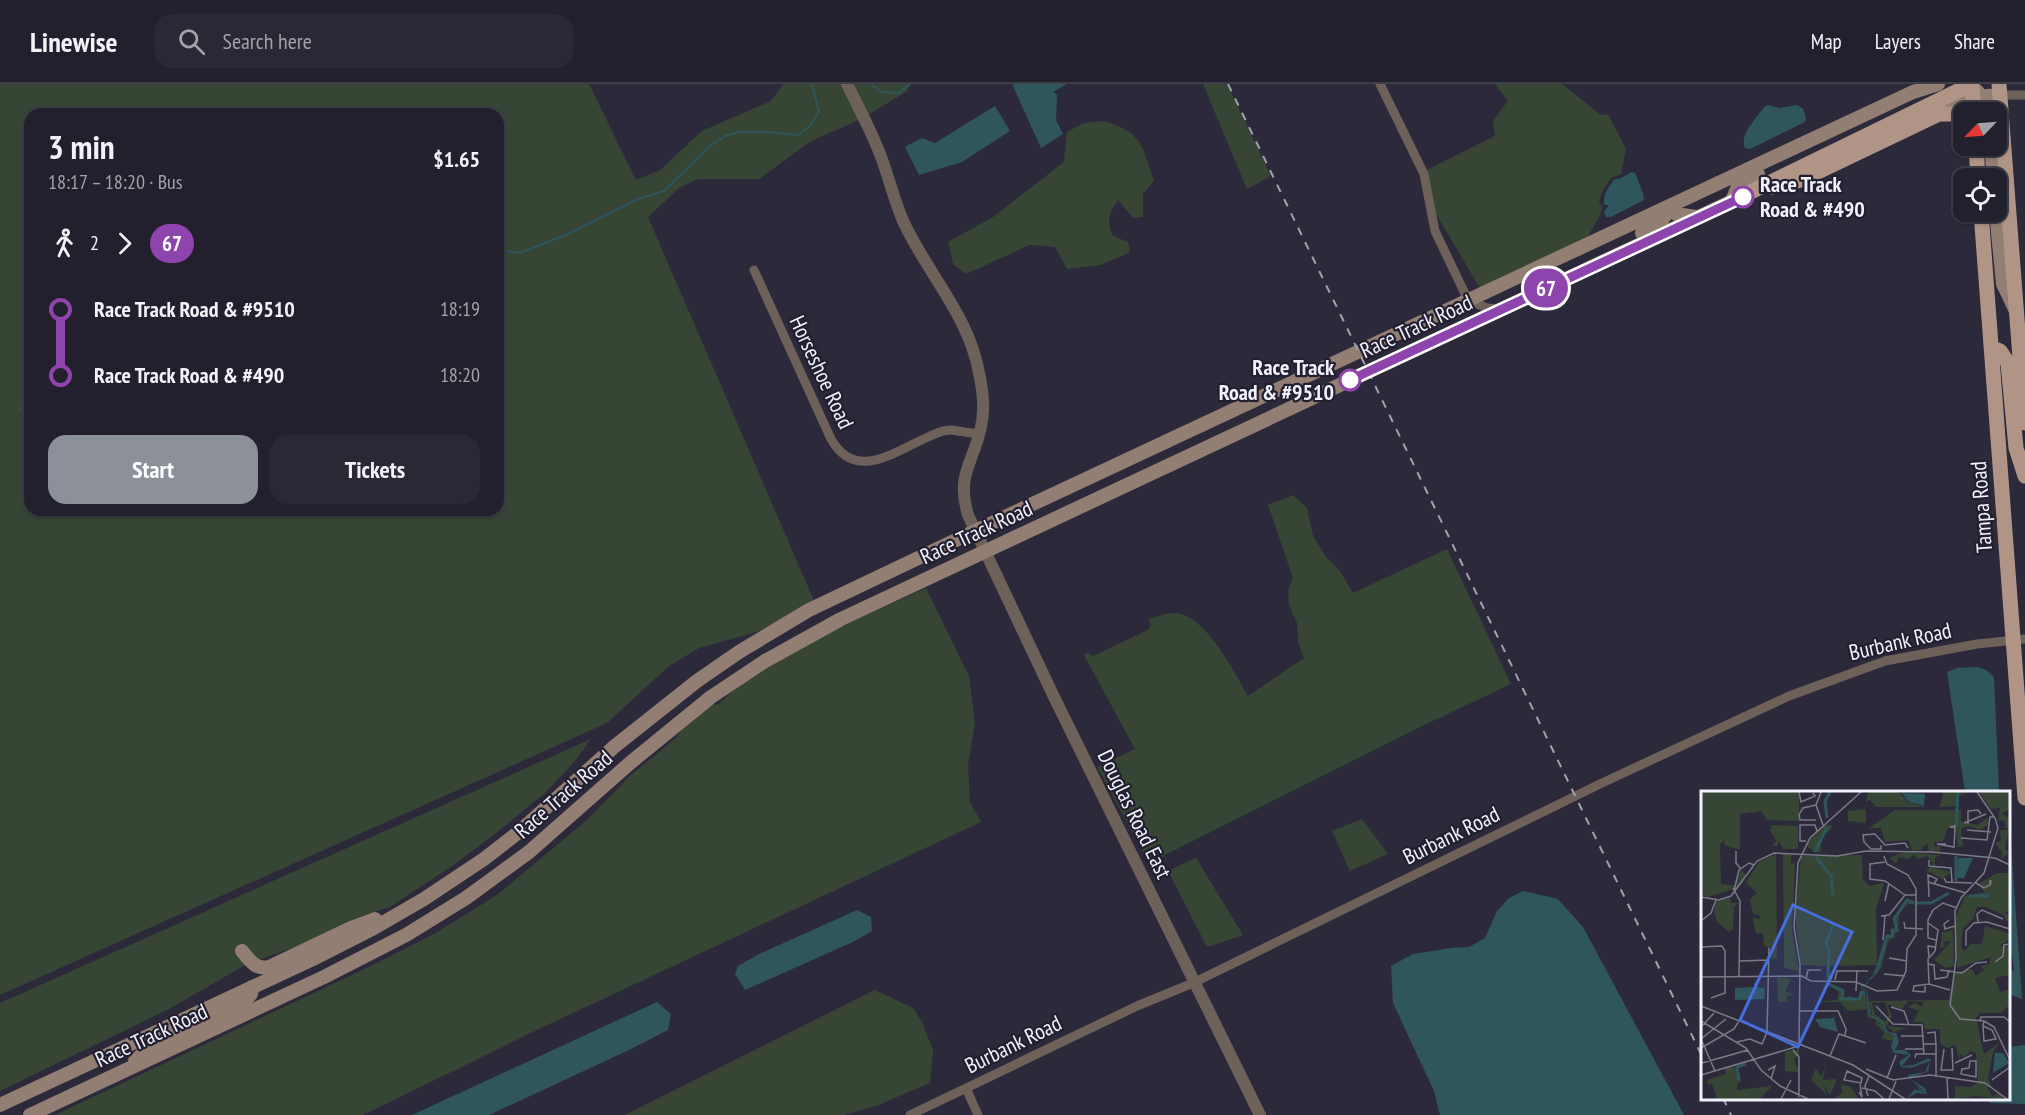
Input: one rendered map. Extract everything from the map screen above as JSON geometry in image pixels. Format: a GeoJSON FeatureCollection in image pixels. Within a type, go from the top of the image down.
{"type":"FeatureCollection","features":[{"type":"Feature","properties":{"kind":"main road","name":"Race Track Road"},"geometry":{"type":"LineString","coordinates":[[0,1105],[252,987],[398,915],[450,882],[520,831],[649,718],[697,681],[739,652],[809,610],[1889,103],[1938,84]]}},
{"type":"Feature","properties":{"kind":"main road","name":"Race Track Road"},"geometry":{"type":"LineString","coordinates":[[30,1115],[334,973],[406,935],[466,898],[529,852],[690,713],[748,672],[841,619],[1697,217],[1769,188],[1949,104],[1978,88]]}},
{"type":"Feature","properties":{"kind":"main road"},"geometry":{"type":"LineString","coordinates":[[1732,201],[1800,166],[1978,88]]}},
{"type":"Feature","properties":{"kind":"main road"},"geometry":{"type":"LineString","coordinates":[[1978,88],[1984,102]]}},
{"type":"Feature","properties":{"kind":"main road"},"geometry":{"type":"LineString","coordinates":[[1978,88],[2017,314],[2025,423]]}},
{"type":"Feature","properties":{"kind":"main road"},"geometry":{"type":"LineString","coordinates":[[1732,201],[1738,186],[1744,181],[1861,126],[1889,103]]}},
{"type":"Feature","properties":{"kind":"main road"},"geometry":{"type":"LineString","coordinates":[[1769,188],[1801,180],[1940,114],[1953,114]]}},
{"type":"Feature","properties":{"kind":"main road"},"geometry":{"type":"LineString","coordinates":[[1699,192],[1720,193],[1732,201]]}},
{"type":"Feature","properties":{"kind":"main road"},"geometry":{"type":"LineString","coordinates":[[1558,282],[1573,267],[1661,223],[1665,219],[1668,207],[1676,214],[1697,217]]}},
{"type":"Feature","properties":{"kind":"main road","name":"Tampa Road"},"geometry":{"type":"LineString","coordinates":[[1982,222],[1991,347],[2019,639],[2025,798]]}},
{"type":"Feature","properties":{"kind":"main road"},"geometry":{"type":"LineString","coordinates":[[1997,222],[2003,284],[2017,314]]}},
{"type":"Feature","properties":{"kind":"main road"},"geometry":{"type":"LineString","coordinates":[[1519,277],[1541,290]]}},
{"type":"Feature","properties":{"kind":"main road"},"geometry":{"type":"LineString","coordinates":[[1991,347],[2000,351],[2008,363],[2016,448],[2025,476]]}},
{"type":"Feature","properties":{"kind":"main road"},"geometry":{"type":"LineString","coordinates":[[242,951],[255,966],[269,967],[362,924],[398,915]]}},
{"type":"Feature","properties":{"kind":"main road"},"geometry":{"type":"LineString","coordinates":[[125,1070],[148,1049],[244,1002],[251,994],[252,987]]}},
{"type":"Feature","properties":{"kind":"street","name":"Douglas Road East"},"geometry":{"type":"LineString","coordinates":[[847,84],[875,142],[905,223],[957,312],[972,343],[983,400],[979,434],[968,461],[964,482],[965,504],[975,531],[1193,983],[1260,1115]]}},
{"type":"Feature","properties":{"kind":"street"},"geometry":{"type":"LineString","coordinates":[[1380,84],[1424,174],[1435,231],[1468,300],[1486,308],[1501,309]]}},
{"type":"Feature","properties":{"kind":"street"},"geometry":{"type":"LineString","coordinates":[[1978,88],[2025,95]]}},
{"type":"Feature","properties":{"kind":"street","name":"Horseshoe Road"},"geometry":{"type":"LineString","coordinates":[[754,270],[831,439],[842,455],[855,462],[870,462],[943,431],[979,434]]}},
{"type":"Feature","properties":{"kind":"street","name":"Burbank Road"},"geometry":{"type":"LineString","coordinates":[[910,1115],[1137,1006],[1193,983],[1602,783],[1789,696],[1885,661],[1957,647],[2019,639]]}},
{"type":"Feature","properties":{"kind":"street"},"geometry":{"type":"LineString","coordinates":[[966,1088],[978,1115]]}},
{"type":"Feature","properties":{"kind":"shaded area"},"geometry":{"type":"Polygon","coordinates":[[[0,84],[589,84],[636,180],[660,170],[702,131],[771,101],[783,84],[841,84],[859,120],[811,141],[759,179],[698,179],[679,188],[648,217],[815,603],[778,623],[753,633],[699,648],[669,666],[607,723],[0,995],[0,84]]]}},
{"type":"Feature","properties":{"kind":"shaded area"},"geometry":{"type":"Polygon","coordinates":[[[852,84],[911,84],[906,92],[868,115],[852,84]]]}},
{"type":"Feature","properties":{"kind":"shaded area"},"geometry":{"type":"Polygon","coordinates":[[[1012,84],[1067,84],[1053,92],[1057,95],[1056,120],[1063,134],[1041,148],[1012,84]]]}},
{"type":"Feature","properties":{"kind":"shaded area"},"geometry":{"type":"Polygon","coordinates":[[[1203,84],[1227,84],[1271,176],[1247,189],[1203,84]]]}},
{"type":"Feature","properties":{"kind":"shaded area"},"geometry":{"type":"Polygon","coordinates":[[[1495,84],[1562,84],[1601,115],[1608,114],[1626,149],[1621,174],[1611,178],[1602,192],[1599,201],[1602,207],[1600,215],[1586,240],[1481,290],[1435,212],[1427,170],[1495,136],[1493,121],[1508,101],[1495,84]]]}},
{"type":"Feature","properties":{"kind":"shaded area"},"geometry":{"type":"Polygon","coordinates":[[[1768,105],[1779,108],[1797,105],[1803,109],[1805,122],[1750,149],[1745,148],[1744,137],[1753,121],[1768,105]]]}},
{"type":"Feature","properties":{"kind":"shaded area"},"geometry":{"type":"Polygon","coordinates":[[[995,106],[1010,131],[962,162],[919,175],[905,147],[922,138],[935,143],[995,106]]]}},
{"type":"Feature","properties":{"kind":"shaded area"},"geometry":{"type":"Polygon","coordinates":[[[1103,121],[1116,125],[1133,135],[1143,149],[1154,180],[1143,194],[1143,217],[1133,218],[1118,200],[1111,214],[1109,222],[1113,236],[1128,242],[1130,252],[1101,265],[1067,269],[1055,247],[1030,245],[966,274],[953,264],[948,242],[993,217],[1064,162],[1067,132],[1084,123],[1103,121]]]}},
{"type":"Feature","properties":{"kind":"shaded area"},"geometry":{"type":"Polygon","coordinates":[[[1632,172],[1635,173],[1644,200],[1611,217],[1606,217],[1604,211],[1609,206],[1604,204],[1604,200],[1609,187],[1615,179],[1632,172]]]}},
{"type":"Feature","properties":{"kind":"shaded area"},"geometry":{"type":"Polygon","coordinates":[[[1293,495],[1307,508],[1313,536],[1326,557],[1340,571],[1353,593],[1447,549],[1511,684],[1149,863],[1097,767],[1135,749],[1084,655],[1087,653],[1093,656],[1148,630],[1151,625],[1148,619],[1175,613],[1186,616],[1197,623],[1208,634],[1218,646],[1248,696],[1304,658],[1298,641],[1297,623],[1289,605],[1288,591],[1293,578],[1268,505],[1293,495]]]}},
{"type":"Feature","properties":{"kind":"shaded area"},"geometry":{"type":"Polygon","coordinates":[[[926,588],[969,676],[975,722],[968,765],[970,802],[981,822],[541,1028],[363,1115],[55,1115],[434,934],[497,895],[588,819],[631,775],[676,738],[688,720],[708,705],[719,704],[753,675],[828,632],[926,588]]]}},
{"type":"Feature","properties":{"kind":"shaded area"},"geometry":{"type":"Polygon","coordinates":[[[1978,667],[1994,677],[1999,791],[1965,791],[1947,672],[1957,668],[1978,667]]]}},
{"type":"Feature","properties":{"kind":"shaded area"},"geometry":{"type":"Polygon","coordinates":[[[591,739],[575,761],[546,792],[449,868],[390,907],[361,916],[318,939],[247,964],[169,1009],[0,1091],[0,1003],[591,739]]]}},
{"type":"Feature","properties":{"kind":"shaded area"},"geometry":{"type":"Polygon","coordinates":[[[1362,819],[1388,854],[1350,871],[1332,831],[1362,819]]]}},
{"type":"Feature","properties":{"kind":"shaded area"},"geometry":{"type":"Polygon","coordinates":[[[2010,843],[2022,999],[2010,994],[2010,972],[2014,970],[2010,939],[2010,843]]]}},
{"type":"Feature","properties":{"kind":"shaded area"},"geometry":{"type":"Polygon","coordinates":[[[1196,858],[1243,935],[1207,947],[1168,871],[1196,858]]]}},
{"type":"Feature","properties":{"kind":"shaded area"},"geometry":{"type":"Polygon","coordinates":[[[1523,891],[1558,899],[1583,927],[1684,1115],[1440,1115],[1434,1091],[1393,1003],[1391,966],[1413,954],[1469,947],[1485,938],[1497,911],[1509,898],[1523,891]]]}},
{"type":"Feature","properties":{"kind":"shaded area"},"geometry":{"type":"Polygon","coordinates":[[[857,910],[871,917],[872,931],[855,941],[745,990],[735,974],[738,966],[757,955],[857,910]]]}},
{"type":"Feature","properties":{"kind":"shaded area"},"geometry":{"type":"Polygon","coordinates":[[[875,990],[913,1008],[922,1022],[933,1050],[930,1083],[876,1106],[844,1115],[625,1115],[875,990]]]}},
{"type":"Feature","properties":{"kind":"shaded area"},"geometry":{"type":"Polygon","coordinates":[[[657,1002],[671,1014],[668,1030],[489,1115],[412,1115],[657,1002]]]}},
{"type":"Feature","properties":{"kind":"shaded area"},"geometry":{"type":"Polygon","coordinates":[[[2025,1045],[2025,1104],[1990,1103],[1988,1100],[2010,1100],[2010,1047],[2025,1045]]]}},
{"type":"Feature","properties":{"kind":"waterway"},"geometry":{"type":"LineString","coordinates":[[504,251],[520,253],[568,234],[638,199],[664,191],[710,146],[725,136],[740,132],[798,135],[810,126],[819,112],[812,84]]}},
{"type":"Feature","properties":{"kind":"waterway"},"geometry":{"type":"LineString","coordinates":[[871,84],[882,92],[898,93],[910,84]]}},
{"type":"Feature","properties":{"kind":"waterway"},"geometry":{"type":"LineString","coordinates":[[19,408],[24,408]]}},
{"type":"Feature","properties":{"kind":"railway"},"geometry":{"type":"LineString","coordinates":[[1228,84],[1701,1054]]}},
{"type":"Feature","properties":{"kind":"railway"},"geometry":{"type":"LineString","coordinates":[[1724,1100],[1731,1115]]}},
{"type":"Feature","properties":{"kind":"bus line","name":"67"},"geometry":{"type":"LineString","coordinates":[[1350,380],[1743,197]]}},
{"type":"Feature","properties":{"kind":"place","name":"Race Track Road & #490"},"geometry":{"type":"Point","coordinates":[1743,197]}},
{"type":"Feature","properties":{"kind":"place","name":"Race Track Road & #9510"},"geometry":{"type":"Point","coordinates":[1350,380]}}]}
